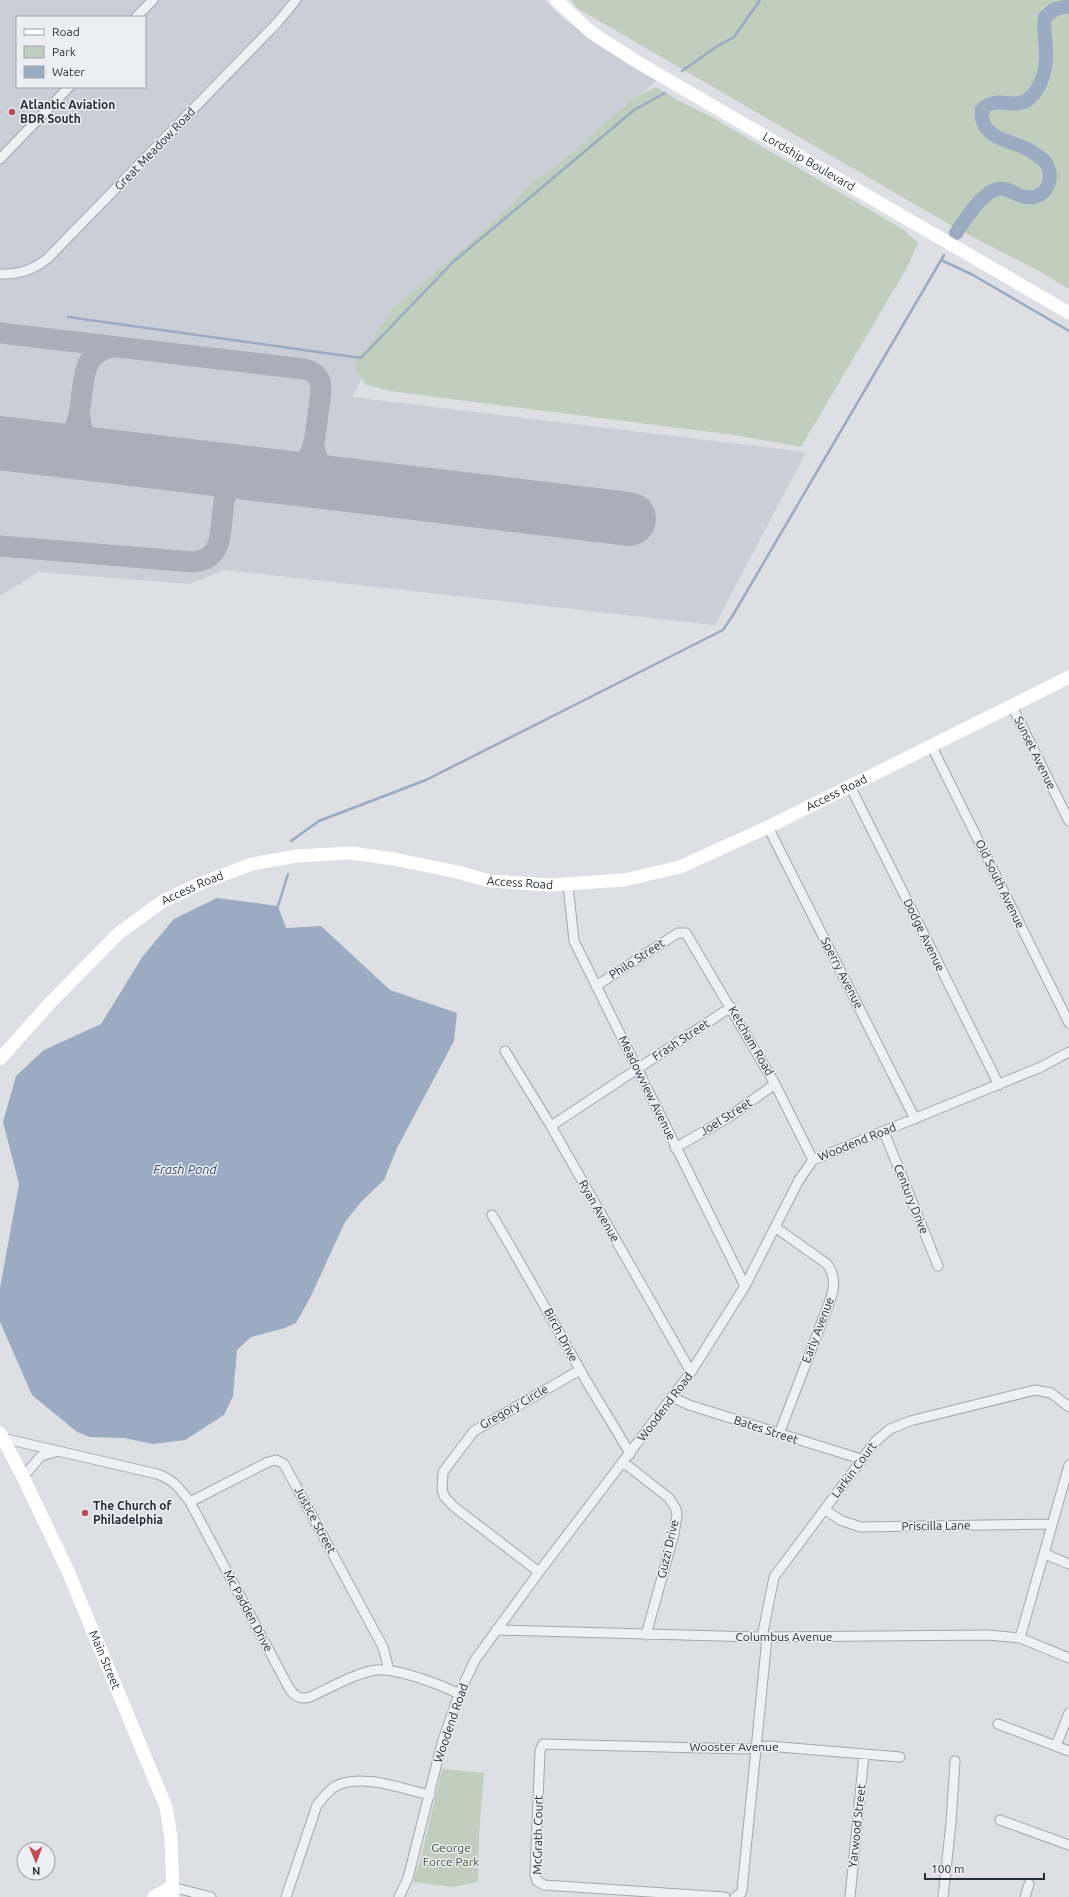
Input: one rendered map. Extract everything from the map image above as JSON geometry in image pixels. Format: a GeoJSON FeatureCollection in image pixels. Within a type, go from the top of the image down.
{"type":"FeatureCollection","features":[{"type":"Feature","properties":{"kind":"main road","name":"Lordship Boulevard"},"geometry":{"type":"LineString","coordinates":[[556,0],[592,33],[633,60],[1069,313]]}},
{"type":"Feature","properties":{"kind":"main road","name":"Access Road"},"geometry":{"type":"LineString","coordinates":[[0,1059],[50,1002],[119,933],[163,901],[199,884],[252,864],[296,856],[351,853],[394,859],[458,872],[490,881],[568,885],[624,880],[680,867],[768,827],[1069,677]]}},
{"type":"Feature","properties":{"kind":"main road","name":"Main Street"},"geometry":{"type":"LineString","coordinates":[[1,1436],[23,1477],[67,1570],[166,1807],[171,1837],[173,1892]]}},
{"type":"Feature","properties":{"kind":"main road"},"geometry":{"type":"LineString","coordinates":[[154,1897],[173,1892]]}},
{"type":"Feature","properties":{"kind":"street"},"geometry":{"type":"LineString","coordinates":[[137,16],[153,0]]}},
{"type":"Feature","properties":{"kind":"street","name":"Great Meadow Road"},"geometry":{"type":"LineString","coordinates":[[0,274],[15,274],[34,269],[47,259],[273,27],[296,0]]}},
{"type":"Feature","properties":{"kind":"street"},"geometry":{"type":"LineString","coordinates":[[0,159],[68,88]]}},
{"type":"Feature","properties":{"kind":"street","name":"Sunset Avenue"},"geometry":{"type":"LineString","coordinates":[[1012,706],[1069,821]]}},
{"type":"Feature","properties":{"kind":"street","name":"Old South Avenue"},"geometry":{"type":"LineString","coordinates":[[931,745],[1069,1023]]}},
{"type":"Feature","properties":{"kind":"street","name":"Dodge Avenue"},"geometry":{"type":"LineString","coordinates":[[850,786],[999,1085]]}},
{"type":"Feature","properties":{"kind":"street","name":"Sperry Avenue"},"geometry":{"type":"LineString","coordinates":[[768,827],[915,1119]]}},
{"type":"Feature","properties":{"kind":"street","name":"Meadowview Avenue"},"geometry":{"type":"LineString","coordinates":[[568,885],[574,941],[675,1148],[745,1286]]}},
{"type":"Feature","properties":{"kind":"street","name":"Ketcham Road"},"geometry":{"type":"LineString","coordinates":[[678,933],[682,932],[689,936],[775,1084],[813,1160]]}},
{"type":"Feature","properties":{"kind":"street","name":"Philo Street"},"geometry":{"type":"LineString","coordinates":[[596,986],[678,933]]}},
{"type":"Feature","properties":{"kind":"street","name":"Frash Street"},"geometry":{"type":"LineString","coordinates":[[551,1126],[731,1007]]}},
{"type":"Feature","properties":{"kind":"street","name":"Ryan Avenue"},"geometry":{"type":"LineString","coordinates":[[505,1051],[551,1126],[691,1372]]}},
{"type":"Feature","properties":{"kind":"street","name":"Woodend Road"},"geometry":{"type":"LineString","coordinates":[[399,1897],[408,1878],[442,1743],[459,1694],[475,1660],[539,1572],[691,1372],[745,1286],[799,1180],[813,1160],[999,1085],[1041,1067],[1069,1052]]}},
{"type":"Feature","properties":{"kind":"street","name":"Joel Street"},"geometry":{"type":"LineString","coordinates":[[675,1148],[729,1117],[775,1084]]}},
{"type":"Feature","properties":{"kind":"street","name":"Century Drive"},"geometry":{"type":"LineString","coordinates":[[884,1132],[938,1266]]}},
{"type":"Feature","properties":{"kind":"street","name":"Birch Drive"},"geometry":{"type":"LineString","coordinates":[[492,1215],[534,1286],[580,1370],[630,1454]]}},
{"type":"Feature","properties":{"kind":"street","name":"Early Avenue"},"geometry":{"type":"LineString","coordinates":[[775,1227],[827,1264],[834,1283],[831,1298],[778,1434]]}},
{"type":"Feature","properties":{"kind":"street","name":"Gregory Circle"},"geometry":{"type":"LineString","coordinates":[[539,1572],[453,1506],[444,1496],[442,1477],[446,1467],[474,1431],[580,1370]]}},
{"type":"Feature","properties":{"kind":"street","name":"Larkin Court"},"geometry":{"type":"LineString","coordinates":[[764,1638],[774,1577],[825,1510],[861,1459],[883,1434],[898,1425],[910,1421],[1035,1390],[1052,1393],[1069,1407]]}},
{"type":"Feature","properties":{"kind":"street","name":"Bates Street"},"geometry":{"type":"LineString","coordinates":[[672,1397],[689,1405],[861,1459]]}},
{"type":"Feature","properties":{"kind":"street","name":"Mc Padden Drive"},"geometry":{"type":"LineString","coordinates":[[1,1436],[167,1477],[178,1485],[190,1502],[288,1688],[296,1696],[303,1698],[310,1697],[361,1674],[376,1670],[390,1670],[444,1686],[459,1694]]}},
{"type":"Feature","properties":{"kind":"street"},"geometry":{"type":"LineString","coordinates":[[23,1477],[41,1456],[58,1451]]}},
{"type":"Feature","properties":{"kind":"street","name":"Justice Street"},"geometry":{"type":"LineString","coordinates":[[190,1502],[268,1462],[276,1460],[284,1464],[383,1647],[390,1670]]}},
{"type":"Feature","properties":{"kind":"street","name":"Guzzi Drive"},"geometry":{"type":"LineString","coordinates":[[623,1462],[669,1498],[676,1509],[677,1516],[674,1534],[646,1635]]}},
{"type":"Feature","properties":{"kind":"street"},"geometry":{"type":"LineString","coordinates":[[1020,1638],[1069,1468]]}},
{"type":"Feature","properties":{"kind":"street","name":"Priscilla Lane"},"geometry":{"type":"LineString","coordinates":[[825,1510],[842,1521],[861,1527],[1052,1524]]}},
{"type":"Feature","properties":{"kind":"street"},"geometry":{"type":"LineString","coordinates":[[1045,1554],[1069,1564]]}},
{"type":"Feature","properties":{"kind":"street","name":"Columbus Avenue"},"geometry":{"type":"LineString","coordinates":[[496,1630],[764,1638],[988,1635],[1020,1638],[1069,1658]]}},
{"type":"Feature","properties":{"kind":"street"},"geometry":{"type":"LineString","coordinates":[[735,1897],[741,1893],[742,1890],[756,1748],[764,1638]]}},
{"type":"Feature","properties":{"kind":"street"},"geometry":{"type":"LineString","coordinates":[[1056,1746],[1069,1713]]}},
{"type":"Feature","properties":{"kind":"street"},"geometry":{"type":"LineString","coordinates":[[998,1724],[1069,1752]]}},
{"type":"Feature","properties":{"kind":"street","name":"Wooster Avenue"},"geometry":{"type":"LineString","coordinates":[[542,1744],[745,1750],[768,1746],[900,1757]]}},
{"type":"Feature","properties":{"kind":"street","name":"McGrath Court"},"geometry":{"type":"LineString","coordinates":[[542,1744],[540,1751],[535,1874],[537,1881],[544,1885],[726,1897]]}},
{"type":"Feature","properties":{"kind":"street","name":"Yarwood Street"},"geometry":{"type":"LineString","coordinates":[[850,1897],[864,1754]]}},
{"type":"Feature","properties":{"kind":"street"},"geometry":{"type":"LineString","coordinates":[[943,1897],[951,1823],[955,1762]]}},
{"type":"Feature","properties":{"kind":"street"},"geometry":{"type":"LineString","coordinates":[[286,1897],[317,1805],[334,1787],[347,1782],[368,1781],[430,1795]]}},
{"type":"Feature","properties":{"kind":"street"},"geometry":{"type":"LineString","coordinates":[[1000,1820],[1069,1845]]}},
{"type":"Feature","properties":{"kind":"street"},"geometry":{"type":"LineString","coordinates":[[1026,1897],[1029,1884]]}},
{"type":"Feature","properties":{"kind":"street"},"geometry":{"type":"LineString","coordinates":[[173,1892],[211,1897]]}},
{"type":"Feature","properties":{"kind":"shaded area"},"geometry":{"type":"Polygon","coordinates":[[[0,0],[544,0],[565,20],[657,80],[387,332],[352,397],[806,452],[715,625],[224,570],[189,584],[38,572],[0,596],[0,0]]]}},
{"type":"Feature","properties":{"kind":"green space"},"geometry":{"type":"Polygon","coordinates":[[[571,0],[1069,0],[1069,289],[1041,272],[959,230],[577,8],[571,0]]]}},
{"type":"Feature","properties":{"kind":"green space"},"geometry":{"type":"Polygon","coordinates":[[[656,87],[679,101],[710,116],[904,230],[918,243],[909,264],[801,447],[734,435],[389,391],[365,384],[355,367],[358,354],[367,349],[392,309],[477,237],[515,202],[534,180],[554,169],[632,99],[656,87]]]}},
{"type":"Feature","properties":{"kind":"green space","name":"George Force Park"},"geometry":{"type":"Polygon","coordinates":[[[442,1769],[484,1773],[479,1834],[478,1882],[453,1887],[413,1882],[421,1858],[442,1769]]]}},
{"type":"Feature","properties":{"kind":"water","name":"Frash Pond"},"geometry":{"type":"Polygon","coordinates":[[[217,898],[278,906],[286,928],[321,926],[390,990],[457,1013],[454,1041],[397,1148],[384,1180],[361,1202],[345,1222],[310,1298],[296,1323],[285,1328],[251,1337],[237,1350],[233,1396],[224,1415],[185,1440],[153,1444],[124,1438],[90,1437],[77,1432],[32,1395],[0,1322],[0,1288],[19,1184],[3,1122],[16,1076],[44,1050],[101,1024],[143,956],[174,919],[217,898]]]}},
{"type":"Feature","properties":{"kind":"waterway"},"geometry":{"type":"LineString","coordinates":[[682,71],[716,47],[734,37],[760,0]]}},
{"type":"Feature","properties":{"kind":"waterway"},"geometry":{"type":"LineString","coordinates":[[956,233],[973,208],[984,197],[995,190],[1003,189],[1022,196],[1032,197],[1038,196],[1048,186],[1050,176],[1048,166],[1045,162],[1029,150],[1001,139],[990,132],[982,120],[982,109],[992,103],[1020,103],[1032,96],[1040,83],[1045,68],[1045,17],[1055,9],[1069,6]]}},
{"type":"Feature","properties":{"kind":"waterway"},"geometry":{"type":"LineString","coordinates":[[68,317],[361,358],[453,262],[634,110],[665,93]]}},
{"type":"Feature","properties":{"kind":"waterway"},"geometry":{"type":"LineString","coordinates":[[291,841],[319,821],[426,780],[723,630],[944,255]]}},
{"type":"Feature","properties":{"kind":"waterway"},"geometry":{"type":"LineString","coordinates":[[941,260],[973,275],[1069,331]]}},
{"type":"Feature","properties":{"kind":"waterway"},"geometry":{"type":"LineString","coordinates":[[278,906],[288,874]]}},
{"type":"Feature","properties":{"kind":"taxiway"},"geometry":{"type":"LineString","coordinates":[[0,333],[304,369],[316,374],[321,386],[314,443],[308,458],[303,463],[297,468],[278,476]]}},
{"type":"Feature","properties":{"kind":"taxiway"},"geometry":{"type":"LineString","coordinates":[[37,447],[52,446],[67,438],[76,426],[80,411],[84,378],[88,364],[97,353],[113,347]]}},
{"type":"Feature","properties":{"kind":"taxiway"},"geometry":{"type":"LineString","coordinates":[[80,418],[83,432],[90,442],[99,450],[111,456]]}},
{"type":"Feature","properties":{"kind":"taxiway"},"geometry":{"type":"LineString","coordinates":[[314,445],[317,458],[323,468],[327,473],[342,484]]}},
{"type":"Feature","properties":{"kind":"taxiway"},"geometry":{"type":"LineString","coordinates":[[203,467],[218,478],[225,496]]}},
{"type":"Feature","properties":{"kind":"taxiway"},"geometry":{"type":"LineString","coordinates":[[0,546],[193,562],[206,558],[214,551],[219,541],[226,493],[232,483],[237,479],[254,474]]}},
{"type":"Feature","properties":{"kind":"runway"},"geometry":{"type":"LineString","coordinates":[[0,443],[629,519]]}},
{"type":"Feature","properties":{"kind":"place","name":"Atlantic Aviation BDR South"},"geometry":{"type":"Point","coordinates":[12,112]}},
{"type":"Feature","properties":{"kind":"place","name":"The Church of Philadelphia"},"geometry":{"type":"Point","coordinates":[85,1513]}}]}
